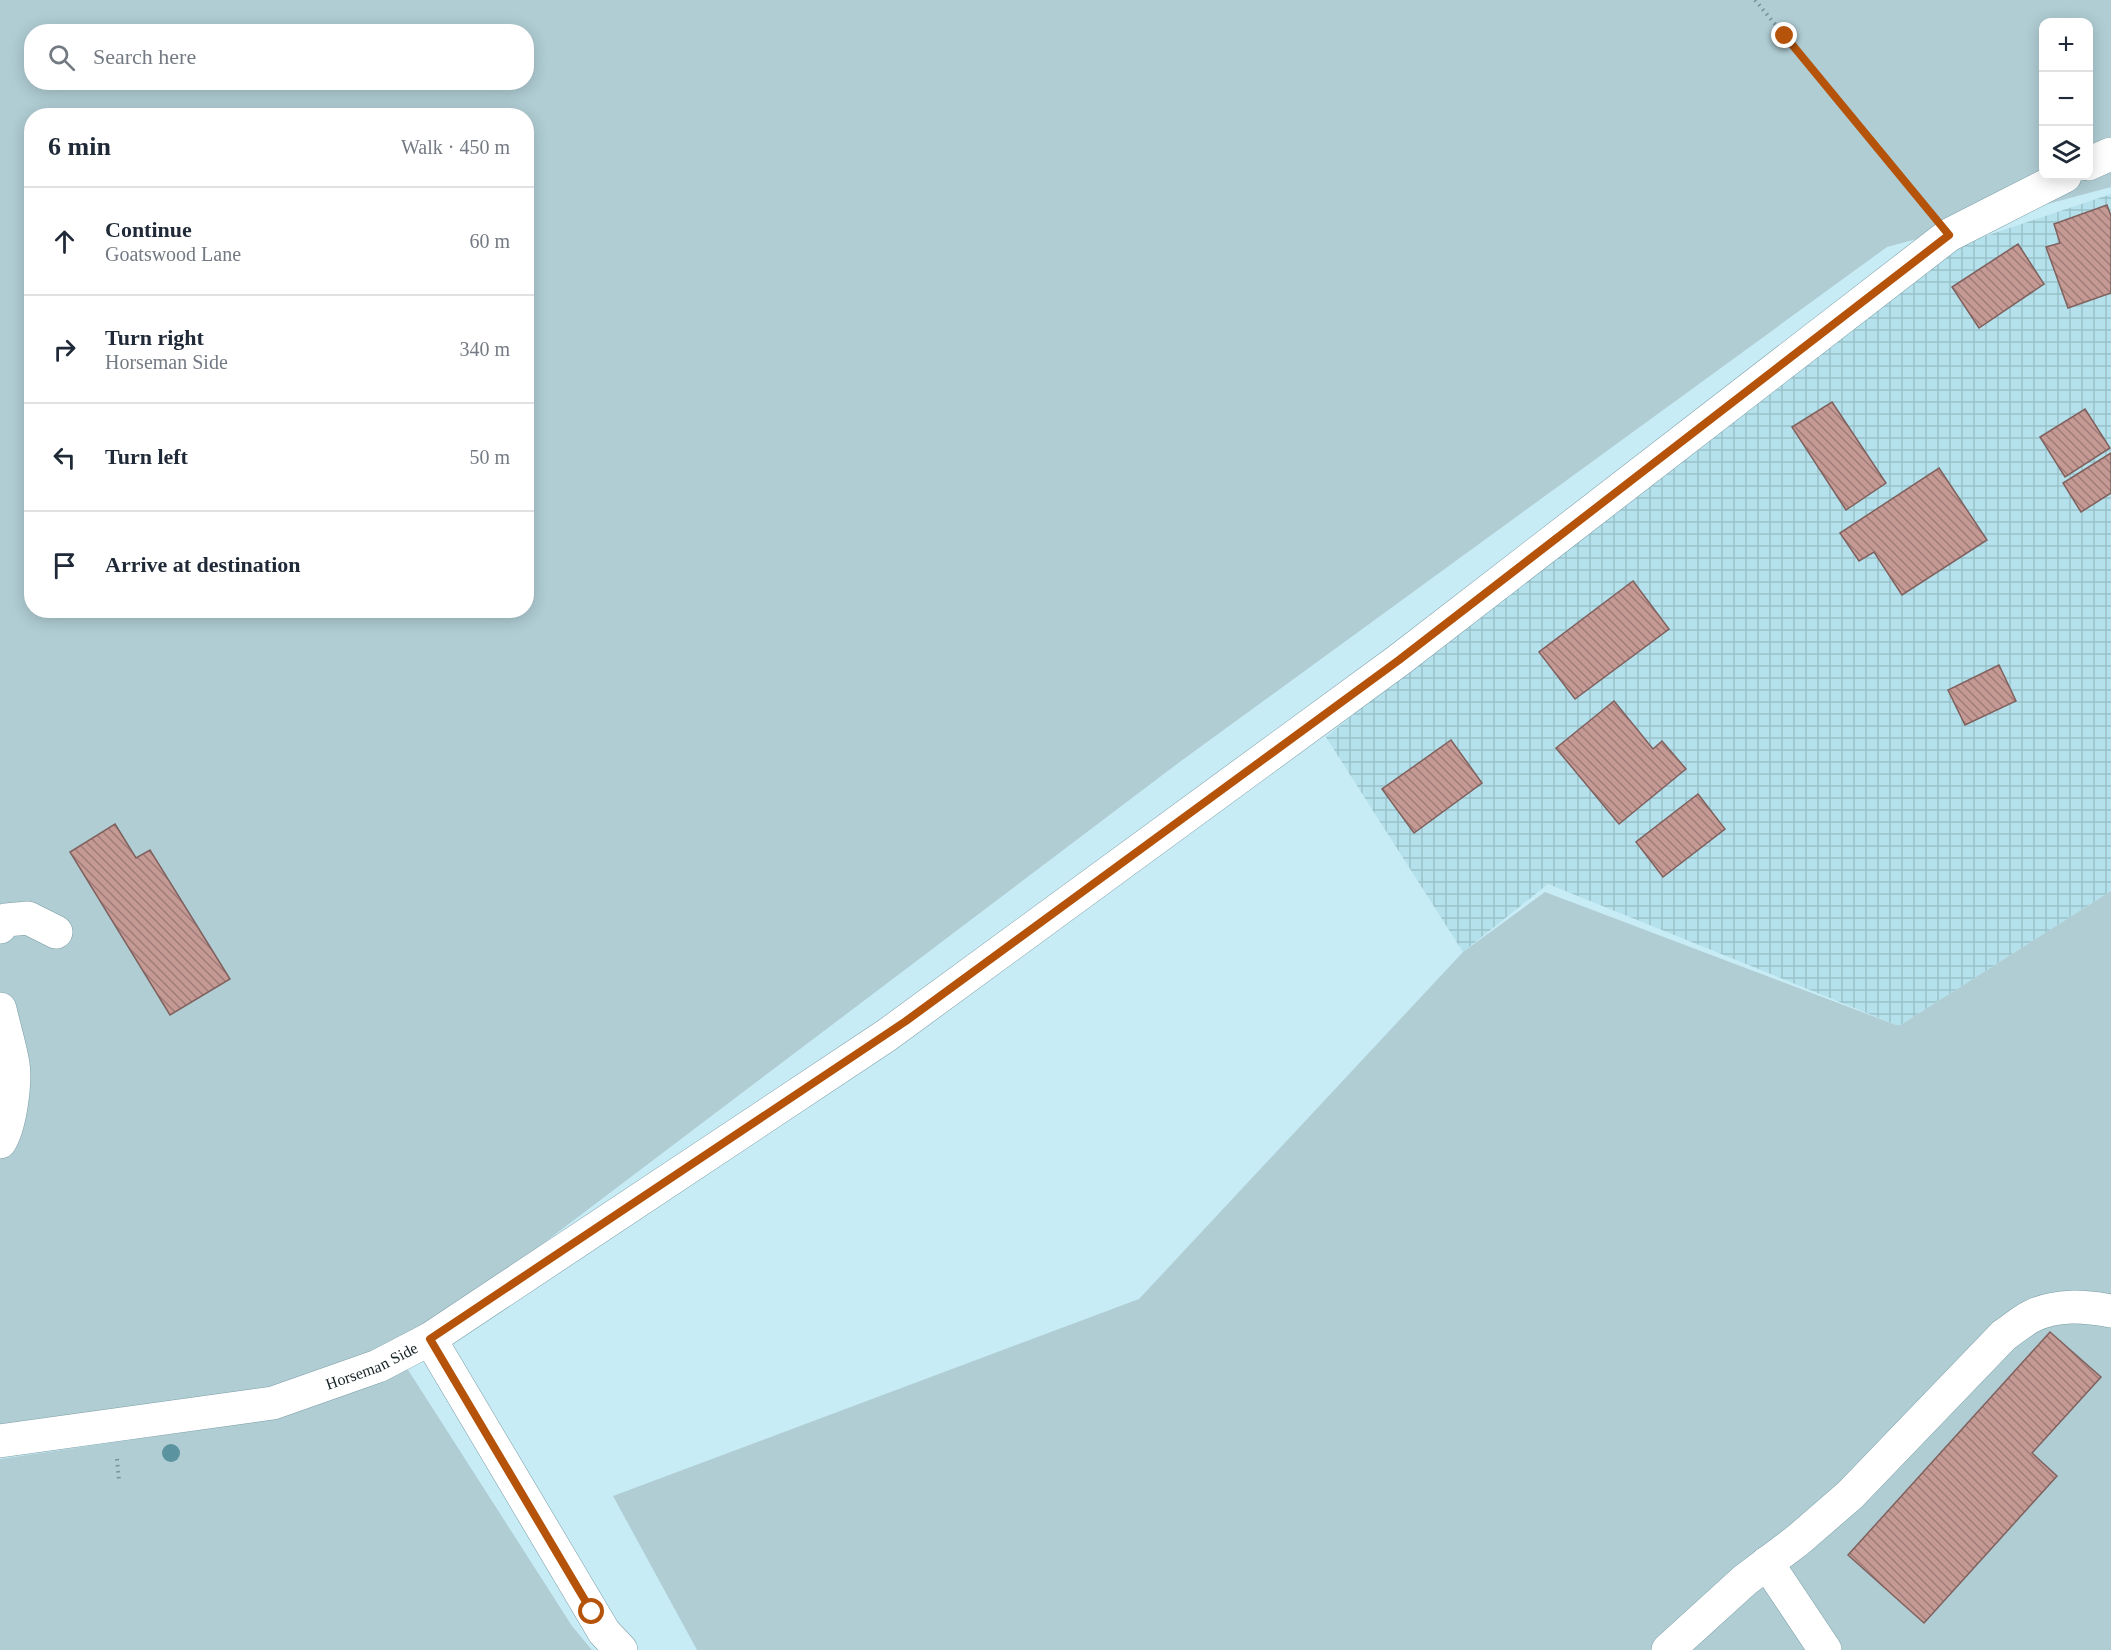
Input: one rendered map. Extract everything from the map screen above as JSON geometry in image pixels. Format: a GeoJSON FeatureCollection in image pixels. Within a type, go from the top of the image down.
{"type":"FeatureCollection","features":[{"type":"Feature","properties":{"kind":"street"},"geometry":{"type":"LineString","coordinates":[[2093,162],[2111,154]]}},
{"type":"Feature","properties":{"kind":"street","name":"Horseman Side"},"geometry":{"type":"LineString","coordinates":[[0,1441],[273,1403],[378,1366],[430,1339],[897,1028],[1399,660],[1949,235],[2057,180]]}},
{"type":"Feature","properties":{"kind":"street"},"geometry":{"type":"LineString","coordinates":[[0,927],[6,920],[28,918],[56,932]]}},
{"type":"Feature","properties":{"kind":"street"},"geometry":{"type":"LineString","coordinates":[[0,1009],[14,1066],[10,1114],[6,1132],[0,1142]]}},
{"type":"Feature","properties":{"kind":"street"},"geometry":{"type":"LineString","coordinates":[[1668,1650],[1745,1580],[1798,1540],[1850,1495],[2004,1335],[2032,1316],[2057,1307],[2089,1307],[2111,1311]]}},
{"type":"Feature","properties":{"kind":"street"},"geometry":{"type":"LineString","coordinates":[[430,1339],[604,1632],[621,1650]]}},
{"type":"Feature","properties":{"kind":"street"},"geometry":{"type":"LineString","coordinates":[[1767,1563],[1826,1650]]}},
{"type":"Feature","properties":{"kind":"path"},"geometry":{"type":"LineString","coordinates":[[1755,0],[1949,235]]}},
{"type":"Feature","properties":{"kind":"shaded area"},"geometry":{"type":"Polygon","coordinates":[[[0,0],[2111,0],[2111,187],[1887,247],[1181,761],[418,1338],[250,1397],[0,1431],[0,0]]]}},
{"type":"Feature","properties":{"kind":"shaded area"},"geometry":{"type":"Polygon","coordinates":[[[2111,194],[2111,891],[1899,1026],[1548,884],[1463,952],[1326,737],[1905,263],[2111,194]]]}},
{"type":"Feature","properties":{"kind":"shaded area"},"geometry":{"type":"Polygon","coordinates":[[[2111,891],[2111,1650],[697,1650],[613,1496],[1139,1299],[1463,952],[1545,892],[1899,1026],[2111,891]]]}},
{"type":"Feature","properties":{"kind":"shaded area"},"geometry":{"type":"Polygon","coordinates":[[[403,1362],[572,1626],[592,1650],[0,1650],[0,1459],[274,1419],[403,1362]]]}},
{"type":"Feature","properties":{"kind":"building"},"geometry":{"type":"Polygon","coordinates":[[[2107,205],[2111,216],[2111,293],[2068,308],[2046,247],[2060,243],[2054,224],[2107,205]]]}},
{"type":"Feature","properties":{"kind":"building"},"geometry":{"type":"Polygon","coordinates":[[[2018,244],[2044,284],[1979,328],[1952,287],[2018,244]]]}},
{"type":"Feature","properties":{"kind":"building"},"geometry":{"type":"Polygon","coordinates":[[[1832,402],[1886,483],[1846,510],[1792,427],[1832,402]]]}},
{"type":"Feature","properties":{"kind":"building"},"geometry":{"type":"Polygon","coordinates":[[[2085,409],[2110,448],[2065,477],[2040,437],[2085,409]]]}},
{"type":"Feature","properties":{"kind":"building"},"geometry":{"type":"Polygon","coordinates":[[[2111,453],[2111,493],[2081,512],[2063,483],[2111,453]]]}},
{"type":"Feature","properties":{"kind":"building"},"geometry":{"type":"Polygon","coordinates":[[[1939,468],[1987,540],[1902,595],[1874,552],[1859,561],[1840,533],[1939,468]]]}},
{"type":"Feature","properties":{"kind":"building"},"geometry":{"type":"Polygon","coordinates":[[[1633,581],[1669,629],[1575,699],[1539,652],[1633,581]]]}},
{"type":"Feature","properties":{"kind":"building"},"geometry":{"type":"Polygon","coordinates":[[[1999,665],[2016,701],[1965,725],[1948,690],[1999,665]]]}},
{"type":"Feature","properties":{"kind":"building"},"geometry":{"type":"Polygon","coordinates":[[[1614,701],[1653,749],[1662,741],[1686,769],[1619,824],[1556,748],[1614,701]]]}},
{"type":"Feature","properties":{"kind":"building"},"geometry":{"type":"Polygon","coordinates":[[[1451,740],[1482,783],[1414,833],[1382,789],[1451,740]]]}},
{"type":"Feature","properties":{"kind":"building"},"geometry":{"type":"Polygon","coordinates":[[[1698,794],[1725,829],[1663,877],[1636,842],[1698,794]]]}},
{"type":"Feature","properties":{"kind":"building"},"geometry":{"type":"Polygon","coordinates":[[[115,824],[136,858],[150,850],[230,979],[170,1015],[70,852],[115,824]]]}},
{"type":"Feature","properties":{"kind":"building"},"geometry":{"type":"Polygon","coordinates":[[[2050,1332],[2101,1377],[2032,1453],[2057,1476],[1924,1623],[1848,1555],[2050,1332]]]}},
{"type":"Feature","properties":{"kind":"route"},"geometry":{"type":"LineString","coordinates":[[592,1612],[430,1339],[906,1021],[1399,660],[1949,235],[1785,36]]}}]}
